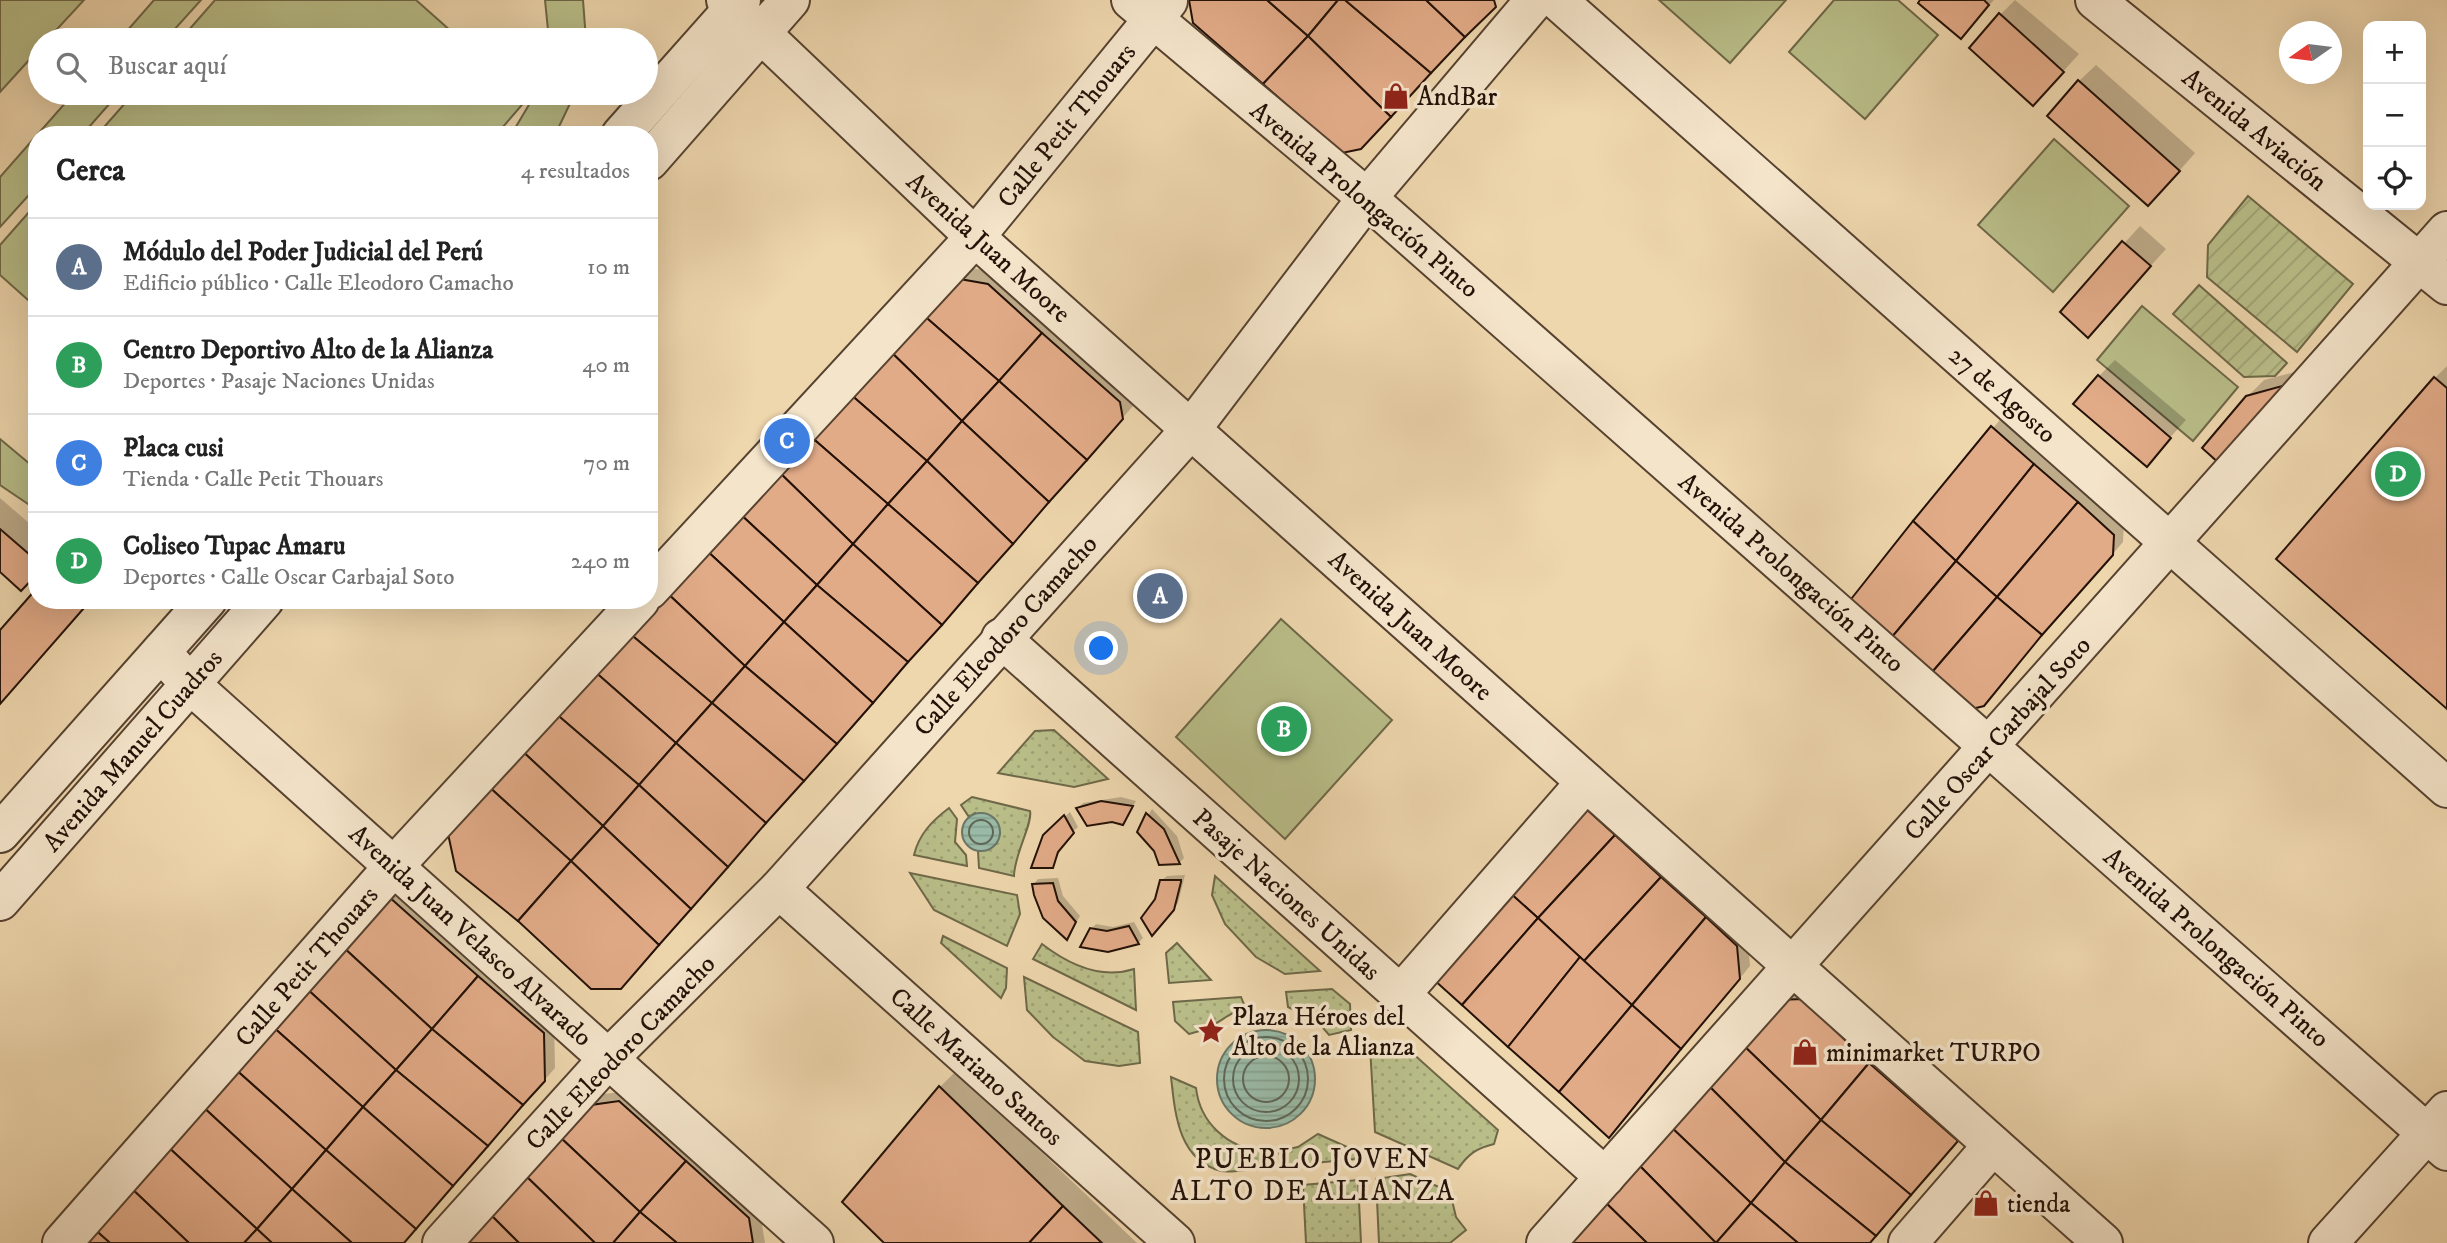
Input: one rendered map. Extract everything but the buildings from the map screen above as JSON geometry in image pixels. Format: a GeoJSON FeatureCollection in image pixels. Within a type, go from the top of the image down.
{"type":"FeatureCollection","features":[{"type":"Feature","properties":{"kind":"street"},"geometry":{"type":"LineString","coordinates":[[658,151],[790,0]]}},
{"type":"Feature","properties":{"kind":"street","name":"Calle Eleodoro Camacho"},"geometry":{"type":"LineString","coordinates":[[442,1243],[609,1058],[779,889],[1001,638],[1192,428],[1367,198],[1535,0]]}},
{"type":"Feature","properties":{"kind":"street","name":"27 de Agosto"},"geometry":{"type":"LineString","coordinates":[[1558,0],[2447,788]]}},
{"type":"Feature","properties":{"kind":"street","name":"Avenida Aviación"},"geometry":{"type":"LineString","coordinates":[[2095,0],[2434,275]]}},
{"type":"Feature","properties":{"kind":"street"},"geometry":{"type":"LineString","coordinates":[[658,91],[734,2]]}},
{"type":"Feature","properties":{"kind":"street","name":"Avenida Juan Moore"},"geometry":{"type":"LineString","coordinates":[[734,2],[761,34],[975,237],[2104,1243]]}},
{"type":"Feature","properties":{"kind":"street","name":"Avenida Prolongación Pinto"},"geometry":{"type":"LineString","coordinates":[[1150,7],[1989,746],[2440,1131]]}},
{"type":"Feature","properties":{"kind":"street","name":"Calle Petit Thouars"},"geometry":{"type":"LineString","coordinates":[[658,580],[975,237],[1150,7]]}},
{"type":"Feature","properties":{"kind":"street"},"geometry":{"type":"LineString","coordinates":[[629,126],[646,105]]}},
{"type":"Feature","properties":{"kind":"street","name":"Calle Oscar Carbajal Soto"},"geometry":{"type":"LineString","coordinates":[[1546,1243],[2171,543],[2434,275],[2447,231]]}},
{"type":"Feature","properties":{"kind":"street","name":"Avenida Manuel Cuadros"},"geometry":{"type":"LineString","coordinates":[[0,833],[199,609]]}},
{"type":"Feature","properties":{"kind":"street","name":"Avenida Manuel Cuadros"},"geometry":{"type":"LineString","coordinates":[[0,901],[256,609]]}},
{"type":"Feature","properties":{"kind":"street","name":"Calle Petit Thouars"},"geometry":{"type":"LineString","coordinates":[[62,1243],[394,866],[632,609]]}},
{"type":"Feature","properties":{"kind":"street","name":"Pasaje Naciones Unidas"},"geometry":{"type":"LineString","coordinates":[[1001,638],[1605,1177]]}},
{"type":"Feature","properties":{"kind":"street","name":"Avenida Juan Velasco Alvarado"},"geometry":{"type":"LineString","coordinates":[[161,652],[190,684],[609,1058],[810,1242]]}},
{"type":"Feature","properties":{"kind":"street"},"geometry":{"type":"LineString","coordinates":[[1400,995],[1586,782]]}},
{"type":"Feature","properties":{"kind":"street","name":"Calle Mariano Santos"},"geometry":{"type":"LineString","coordinates":[[779,889],[1175,1243]]}},
{"type":"Feature","properties":{"kind":"street"},"geometry":{"type":"LineString","coordinates":[[2328,1243],[2440,1131]]}},
{"type":"Feature","properties":{"kind":"street"},"geometry":{"type":"LineString","coordinates":[[1908,1243],[1993,1145]]}},
{"type":"Feature","properties":{"kind":"green space"},"geometry":{"type":"Polygon","coordinates":[[[0,0],[84,0],[58,28],[28,28],[28,61],[0,92],[0,0]]]}},
{"type":"Feature","properties":{"kind":"green space"},"geometry":{"type":"Polygon","coordinates":[[[154,0],[201,0],[176,28],[130,28],[154,0]]]}},
{"type":"Feature","properties":{"kind":"green space"},"geometry":{"type":"Polygon","coordinates":[[[215,0],[416,0],[448,28],[190,28],[215,0]]]}},
{"type":"Feature","properties":{"kind":"green space"},"geometry":{"type":"Polygon","coordinates":[[[545,0],[583,0],[585,28],[548,28],[545,0]]]}},
{"type":"Feature","properties":{"kind":"green space"},"geometry":{"type":"Polygon","coordinates":[[[1659,0],[1786,0],[1730,63],[1659,0]]]}},
{"type":"Feature","properties":{"kind":"green space"},"geometry":{"type":"Polygon","coordinates":[[[1834,0],[1898,0],[1938,35],[1865,119],[1789,52],[1834,0]]]}},
{"type":"Feature","properties":{"kind":"green space"},"geometry":{"type":"Polygon","coordinates":[[[63,105],[108,105],[90,126],[45,126],[63,105]]]}},
{"type":"Feature","properties":{"kind":"green space"},"geometry":{"type":"Polygon","coordinates":[[[123,105],[522,105],[504,126],[105,126],[123,105]]]}},
{"type":"Feature","properties":{"kind":"green space"},"geometry":{"type":"Polygon","coordinates":[[[529,105],[569,105],[559,126],[516,126],[529,105]]]}},
{"type":"Feature","properties":{"kind":"green space"},"geometry":{"type":"Polygon","coordinates":[[[2054,139],[2129,206],[2053,292],[1978,225],[2054,139]]]}},
{"type":"Feature","properties":{"kind":"green space"},"geometry":{"type":"Polygon","coordinates":[[[28,145],[28,196],[0,227],[0,177],[28,145]]]}},
{"type":"Feature","properties":{"kind":"green space"},"geometry":{"type":"Polygon","coordinates":[[[2248,196],[2353,284],[2297,352],[2207,277],[2208,245],[2248,196]]]}},
{"type":"Feature","properties":{"kind":"green space"},"geometry":{"type":"Polygon","coordinates":[[[28,213],[28,300],[0,275],[0,245],[28,213]]]}},
{"type":"Feature","properties":{"kind":"green space"},"geometry":{"type":"Polygon","coordinates":[[[2199,285],[2287,363],[2275,376],[2244,377],[2173,314],[2199,285]]]}},
{"type":"Feature","properties":{"kind":"green space"},"geometry":{"type":"Polygon","coordinates":[[[2142,306],[2238,387],[2193,441],[2097,360],[2142,306]]]}},
{"type":"Feature","properties":{"kind":"green space"},"geometry":{"type":"Polygon","coordinates":[[[0,439],[28,462],[28,504],[0,485],[0,439]]]}},
{"type":"Feature","properties":{"kind":"green space"},"geometry":{"type":"Polygon","coordinates":[[[1281,619],[1392,720],[1285,839],[1176,737],[1281,619]]]}},
{"type":"Feature","properties":{"kind":"green space"},"geometry":{"type":"Polygon","coordinates":[[[1054,730],[1108,779],[1074,787],[998,773],[1035,731],[1054,730]]]}},
{"type":"Feature","properties":{"kind":"green space"},"geometry":{"type":"Polygon","coordinates":[[[972,797],[1030,811],[1014,876],[979,868],[978,851],[996,844],[1000,833],[975,813],[969,817],[961,805],[972,797]]]}},
{"type":"Feature","properties":{"kind":"green space"},"geometry":{"type":"Polygon","coordinates":[[[949,808],[957,819],[955,842],[966,855],[967,866],[914,855],[927,828],[949,808]]]}},
{"type":"Feature","properties":{"kind":"green space"},"geometry":{"type":"Polygon","coordinates":[[[910,873],[1017,895],[1020,914],[1007,946],[934,910],[910,873]]]}},
{"type":"Feature","properties":{"kind":"green space"},"geometry":{"type":"Polygon","coordinates":[[[1215,876],[1320,971],[1285,974],[1256,957],[1225,924],[1212,895],[1215,876]]]}},
{"type":"Feature","properties":{"kind":"green space"},"geometry":{"type":"Polygon","coordinates":[[[943,936],[1007,968],[1006,988],[1001,998],[941,943],[943,936]]]}},
{"type":"Feature","properties":{"kind":"green space"},"geometry":{"type":"Polygon","coordinates":[[[1177,943],[1211,980],[1169,983],[1166,953],[1177,943]]]}},
{"type":"Feature","properties":{"kind":"green space"},"geometry":{"type":"Polygon","coordinates":[[[1042,944],[1085,968],[1109,973],[1134,969],[1136,1010],[1033,959],[1042,944]]]}},
{"type":"Feature","properties":{"kind":"green space"},"geometry":{"type":"Polygon","coordinates":[[[1024,977],[1138,1032],[1140,1063],[1119,1066],[1085,1061],[1053,1037],[1027,1010],[1024,977]]]}},
{"type":"Feature","properties":{"kind":"green space"},"geometry":{"type":"Polygon","coordinates":[[[1332,989],[1350,1004],[1351,1030],[1329,1035],[1318,1022],[1288,1007],[1286,992],[1332,989]]]}},
{"type":"Feature","properties":{"kind":"green space"},"geometry":{"type":"Polygon","coordinates":[[[1241,997],[1245,1007],[1198,1032],[1189,1034],[1175,1021],[1173,1002],[1241,997]]]}},
{"type":"Feature","properties":{"kind":"green space"},"geometry":{"type":"Polygon","coordinates":[[[1400,1042],[1498,1130],[1494,1144],[1473,1152],[1458,1169],[1375,1132],[1370,1046],[1400,1042]]]}},
{"type":"Feature","properties":{"kind":"green space"},"geometry":{"type":"Polygon","coordinates":[[[1171,1077],[1196,1088],[1203,1112],[1218,1132],[1238,1145],[1262,1151],[1260,1169],[1221,1171],[1196,1157],[1181,1133],[1171,1077]]]}},
{"type":"Feature","properties":{"kind":"green space"},"geometry":{"type":"Polygon","coordinates":[[[1318,1134],[1356,1151],[1356,1159],[1282,1166],[1279,1151],[1298,1147],[1318,1134]]]}},
{"type":"Feature","properties":{"kind":"green space"},"geometry":{"type":"Polygon","coordinates":[[[1410,1174],[1450,1192],[1456,1217],[1466,1230],[1450,1243],[1379,1243],[1376,1179],[1410,1174]]]}},
{"type":"Feature","properties":{"kind":"green space"},"geometry":{"type":"Polygon","coordinates":[[[1358,1180],[1361,1243],[1306,1243],[1303,1185],[1358,1180]]]}},
{"type":"Feature","properties":{"kind":"water"},"geometry":{"type":"Polygon","coordinates":[[[981,813],[995,818],[1000,832],[995,846],[981,851],[967,846],[962,832],[967,818],[981,813]]]}},
{"type":"Feature","properties":{"kind":"water"},"geometry":{"type":"Polygon","coordinates":[[[1266,1030],[1285,1034],[1301,1044],[1311,1060],[1315,1079],[1311,1098],[1301,1114],[1285,1124],[1266,1128],[1247,1124],[1231,1114],[1221,1098],[1217,1079],[1221,1060],[1231,1044],[1247,1034],[1266,1030]]]}},
{"type":"Feature","properties":{"kind":"place","name":"AndBar"},"geometry":{"type":"Point","coordinates":[1396,96]}},
{"type":"Feature","properties":{"kind":"place","name":"Placa cusi"},"geometry":{"type":"Point","coordinates":[787,441]}},
{"type":"Feature","properties":{"kind":"place","name":"Coliseo Tupac Amaru"},"geometry":{"type":"Point","coordinates":[2398,474]}},
{"type":"Feature","properties":{"kind":"place","name":"Módulo del Poder Judicial del Perú"},"geometry":{"type":"Point","coordinates":[1160,596]}},
{"type":"Feature","properties":{"kind":"place","name":"Centro Deportivo Alto de la Alianza"},"geometry":{"type":"Point","coordinates":[1284,729]}},
{"type":"Feature","properties":{"kind":"place","name":"Plaza Héroes del Alto de la Alianza"},"geometry":{"type":"Point","coordinates":[1211,1031]}},
{"type":"Feature","properties":{"kind":"place","name":"minimarket TURPO"},"geometry":{"type":"Point","coordinates":[1805,1052]}},
{"type":"Feature","properties":{"kind":"place","name":"tienda"},"geometry":{"type":"Point","coordinates":[1986,1203]}},
{"type":"Feature","properties":{"kind":"district","name":"PUEBLO JOVEN ALTO DE ALIANZA"},"geometry":{"type":"Point","coordinates":[1313,1174]}}]}
